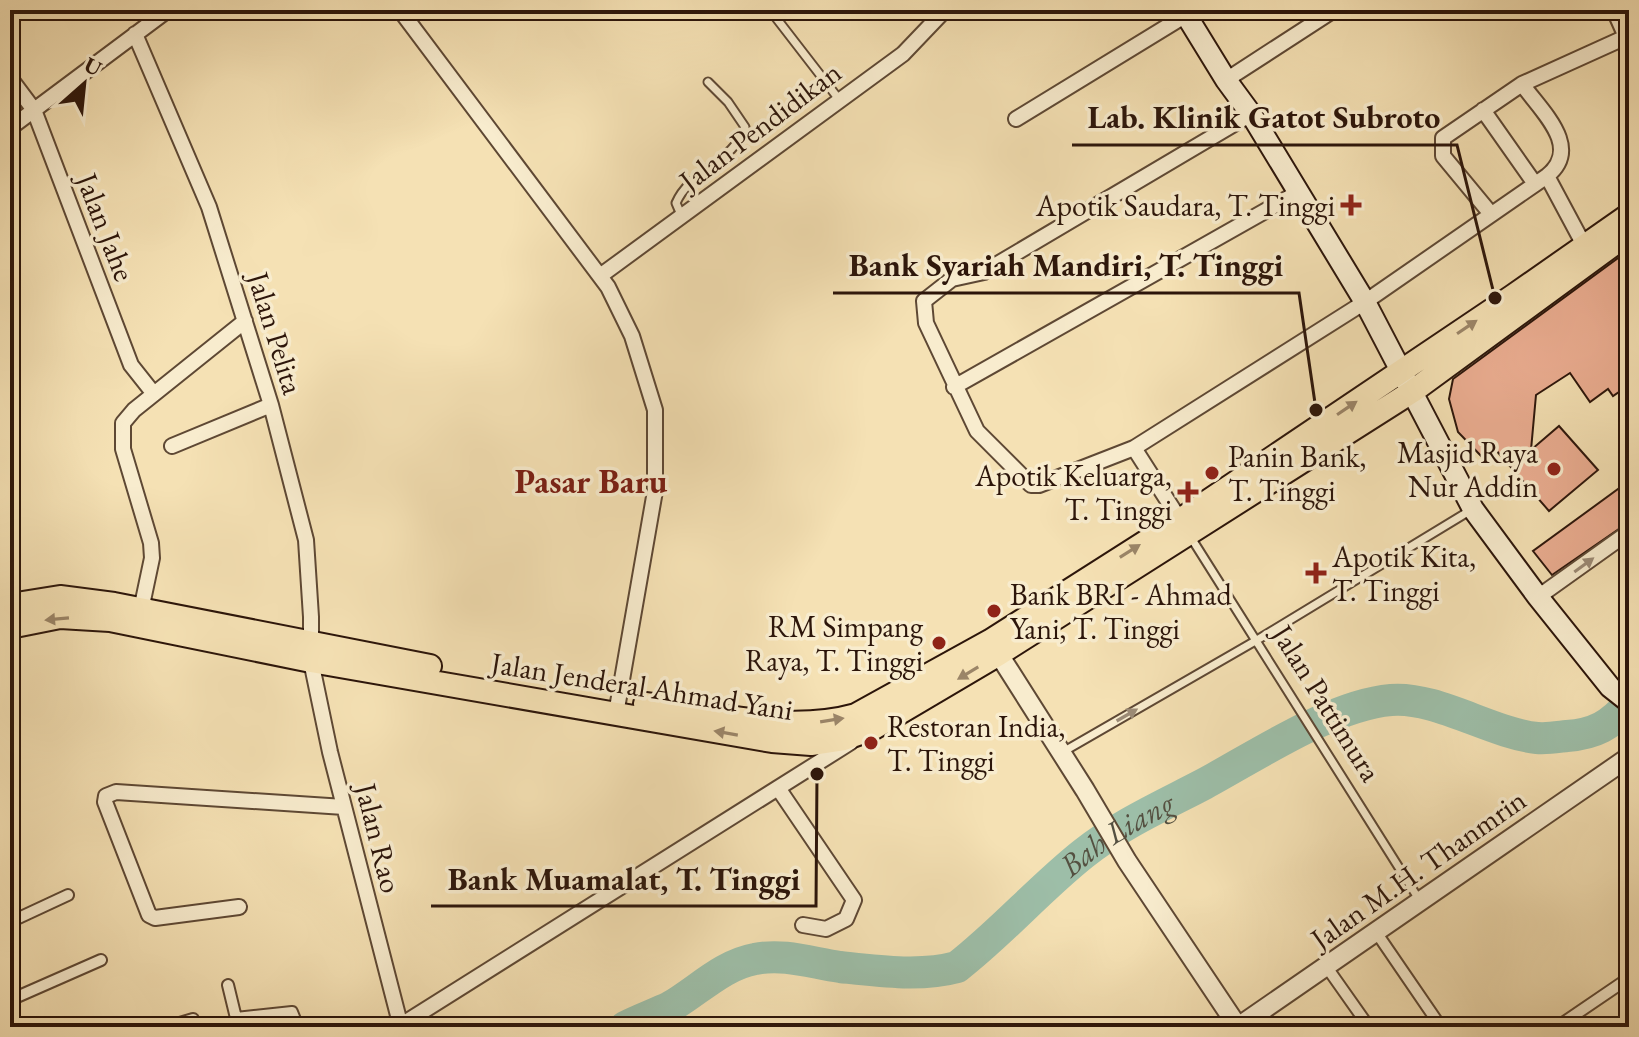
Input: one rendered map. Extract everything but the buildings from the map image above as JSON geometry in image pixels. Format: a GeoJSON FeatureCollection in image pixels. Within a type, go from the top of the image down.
{"type":"FeatureCollection","features":[{"type":"Feature","properties":{"kind":"main road"},"geometry":{"type":"LineString","coordinates":[[1184,12],[1251,114],[1365,302],[1473,509],[1610,687],[1629,702]]}},
{"type":"Feature","properties":{"kind":"main road","name":"Jalan Jenderal Ahmad Yani"},"geometry":{"type":"LineString","coordinates":[[1184,527],[1402,371],[1629,215]]}},
{"type":"Feature","properties":{"kind":"main road","name":"Jalan Jenderal Ahmad Yani"},"geometry":{"type":"LineString","coordinates":[[10,627],[60,617],[110,620],[618,707],[772,741],[811,744],[844,739],[872,729],[1184,527],[1413,391],[1629,233]]}},
{"type":"Feature","properties":{"kind":"main road","name":"Jalan Jenderal Ahmad Yani"},"geometry":{"type":"LineString","coordinates":[[10,605],[60,597],[141,610],[311,653]]}},
{"type":"Feature","properties":{"kind":"main road","name":"Jalan Jenderal Ahmad Yani"},"geometry":{"type":"LineString","coordinates":[[618,707],[804,724],[836,721],[856,715],[994,648]]}},
{"type":"Feature","properties":{"kind":"street"},"geometry":{"type":"LineString","coordinates":[[10,128],[168,10]]}},
{"type":"Feature","properties":{"kind":"street"},"geometry":{"type":"LineString","coordinates":[[400,10],[600,276],[632,336],[655,410],[655,491],[618,707]]}},
{"type":"Feature","properties":{"kind":"street","name":"Jalan Pendidikan"},"geometry":{"type":"LineString","coordinates":[[600,276],[838,98],[903,54],[945,10]]}},
{"type":"Feature","properties":{"kind":"street"},"geometry":{"type":"LineString","coordinates":[[1226,80],[1334,10]]}},
{"type":"Feature","properties":{"kind":"street"},"geometry":{"type":"LineString","coordinates":[[1491,214],[1443,156],[1443,138],[1522,84],[1627,40],[1614,10]]}},
{"type":"Feature","properties":{"kind":"street"},"geometry":{"type":"LineString","coordinates":[[1016,119],[1184,12]]}},
{"type":"Feature","properties":{"kind":"street","name":"Jalan Pelita"},"geometry":{"type":"LineString","coordinates":[[135,34],[209,207],[271,405],[306,540],[311,653]]}},
{"type":"Feature","properties":{"kind":"street","name":"Jalan Jahe"},"geometry":{"type":"LineString","coordinates":[[10,78],[34,110],[131,365],[154,394]]}},
{"type":"Feature","properties":{"kind":"street"},"geometry":{"type":"LineString","coordinates":[[1251,114],[984,272],[952,279],[924,301],[926,323],[977,431],[1031,485],[1039,485],[1134,448],[1365,302],[1556,169],[1563,139],[1522,84]]}},
{"type":"Feature","properties":{"kind":"street"},"geometry":{"type":"LineString","coordinates":[[1483,110],[1541,180],[1585,247]]}},
{"type":"Feature","properties":{"kind":"street"},"geometry":{"type":"LineString","coordinates":[[954,387],[1297,193]]}},
{"type":"Feature","properties":{"kind":"street"},"geometry":{"type":"LineString","coordinates":[[141,610],[152,558],[151,543],[123,449],[123,423],[245,321]]}},
{"type":"Feature","properties":{"kind":"street"},"geometry":{"type":"LineString","coordinates":[[172,446],[271,405]]}},
{"type":"Feature","properties":{"kind":"street","name":"Jalan Pattimura"},"geometry":{"type":"LineString","coordinates":[[1134,448],[1184,527]]}},
{"type":"Feature","properties":{"kind":"street"},"geometry":{"type":"LineString","coordinates":[[1538,597],[1629,532]]}},
{"type":"Feature","properties":{"kind":"street"},"geometry":{"type":"LineString","coordinates":[[994,648],[1127,861],[1238,1027]]}},
{"type":"Feature","properties":{"kind":"street","name":"Jalan Rao"},"geometry":{"type":"LineString","coordinates":[[311,653],[344,807],[400,1027]]}},
{"type":"Feature","properties":{"kind":"street"},"geometry":{"type":"LineString","coordinates":[[400,1027],[872,729]]}},
{"type":"Feature","properties":{"kind":"street","name":"Jalan M.H. Thanmrin"},"geometry":{"type":"LineString","coordinates":[[1238,1027],[1629,757]]}},
{"type":"Feature","properties":{"kind":"street"},"geometry":{"type":"LineString","coordinates":[[778,788],[854,900],[846,919],[826,929],[803,925]]}},
{"type":"Feature","properties":{"kind":"street"},"geometry":{"type":"LineString","coordinates":[[239,907],[155,918],[149,915],[105,802],[106,796],[116,792],[344,807]]}},
{"type":"Feature","properties":{"kind":"street"},"geometry":{"type":"LineString","coordinates":[[10,922],[68,895]]}},
{"type":"Feature","properties":{"kind":"street"},"geometry":{"type":"LineString","coordinates":[[1376,932],[1441,1027]]}},
{"type":"Feature","properties":{"kind":"street"},"geometry":{"type":"LineString","coordinates":[[10,1000],[101,960]]}},
{"type":"Feature","properties":{"kind":"street"},"geometry":{"type":"LineString","coordinates":[[1326,966],[1369,1027]]}},
{"type":"Feature","properties":{"kind":"street"},"geometry":{"type":"LineString","coordinates":[[1557,1027],[1629,978]]}},
{"type":"Feature","properties":{"kind":"street"},"geometry":{"type":"LineString","coordinates":[[228,985],[236,1018],[292,1012],[298,1027]]}},
{"type":"Feature","properties":{"kind":"street"},"geometry":{"type":"LineString","coordinates":[[166,1027],[193,1019],[195,1027]]}},
{"type":"Feature","properties":{"kind":"lane"},"geometry":{"type":"LineString","coordinates":[[770,10],[838,98]]}},
{"type":"Feature","properties":{"kind":"lane"},"geometry":{"type":"LineString","coordinates":[[682,217],[676,203],[682,190],[741,142],[745,127],[728,102],[708,82]]}},
{"type":"Feature","properties":{"kind":"lane"},"geometry":{"type":"LineString","coordinates":[[1060,754],[1257,640],[1473,509]]}},
{"type":"Feature","properties":{"kind":"lane","name":"Jalan Pattimura"},"geometry":{"type":"LineString","coordinates":[[1184,527],[1420,901]]}},
{"type":"Feature","properties":{"kind":"waterway","name":"Bah Liang"},"geometry":{"type":"LineString","coordinates":[[625,1027],[670,1007],[732,967],[766,957],[899,972],[929,972],[957,967],[1067,867],[1111,834],[1295,733],[1344,711],[1391,700],[1408,700],[1445,709],[1519,735],[1545,738],[1594,731],[1616,718],[1629,704]]}},
{"type":"Feature","properties":{"kind":"place","name":"Apotik Saudara, T. Tinggi"},"geometry":{"type":"Point","coordinates":[1351,205]}},
{"type":"Feature","properties":{"kind":"place","name":"Lab. Klinik Gatot Subroto"},"geometry":{"type":"Point","coordinates":[1495,298]}},
{"type":"Feature","properties":{"kind":"place","name":"Bank Syariah Mandiri, T. Tinggi"},"geometry":{"type":"Point","coordinates":[1316,410]}},
{"type":"Feature","properties":{"kind":"place","name":"Masjid Raya Nur Addin"},"geometry":{"type":"Point","coordinates":[1554,469]}},
{"type":"Feature","properties":{"kind":"place","name":"Panin Bank, T. Tinggi"},"geometry":{"type":"Point","coordinates":[1212,473]}},
{"type":"Feature","properties":{"kind":"place","name":"Apotik Keluarga, T. Tinggi"},"geometry":{"type":"Point","coordinates":[1188,492]}},
{"type":"Feature","properties":{"kind":"place","name":"Apotik Kita, T. Tinggi"},"geometry":{"type":"Point","coordinates":[1316,573]}},
{"type":"Feature","properties":{"kind":"place","name":"Bank BRI - Ahmad Yani, T. Tinggi"},"geometry":{"type":"Point","coordinates":[994,611]}},
{"type":"Feature","properties":{"kind":"place","name":"RM Simpang Raya, T. Tinggi"},"geometry":{"type":"Point","coordinates":[939,643]}},
{"type":"Feature","properties":{"kind":"place","name":"Restoran India, T. Tinggi"},"geometry":{"type":"Point","coordinates":[871,743]}},
{"type":"Feature","properties":{"kind":"place","name":"Bank Muamalat, T. Tinggi"},"geometry":{"type":"Point","coordinates":[817,774]}},
{"type":"Feature","properties":{"kind":"district","name":"Pasar Baru"},"geometry":{"type":"Point","coordinates":[591,481]}}]}
